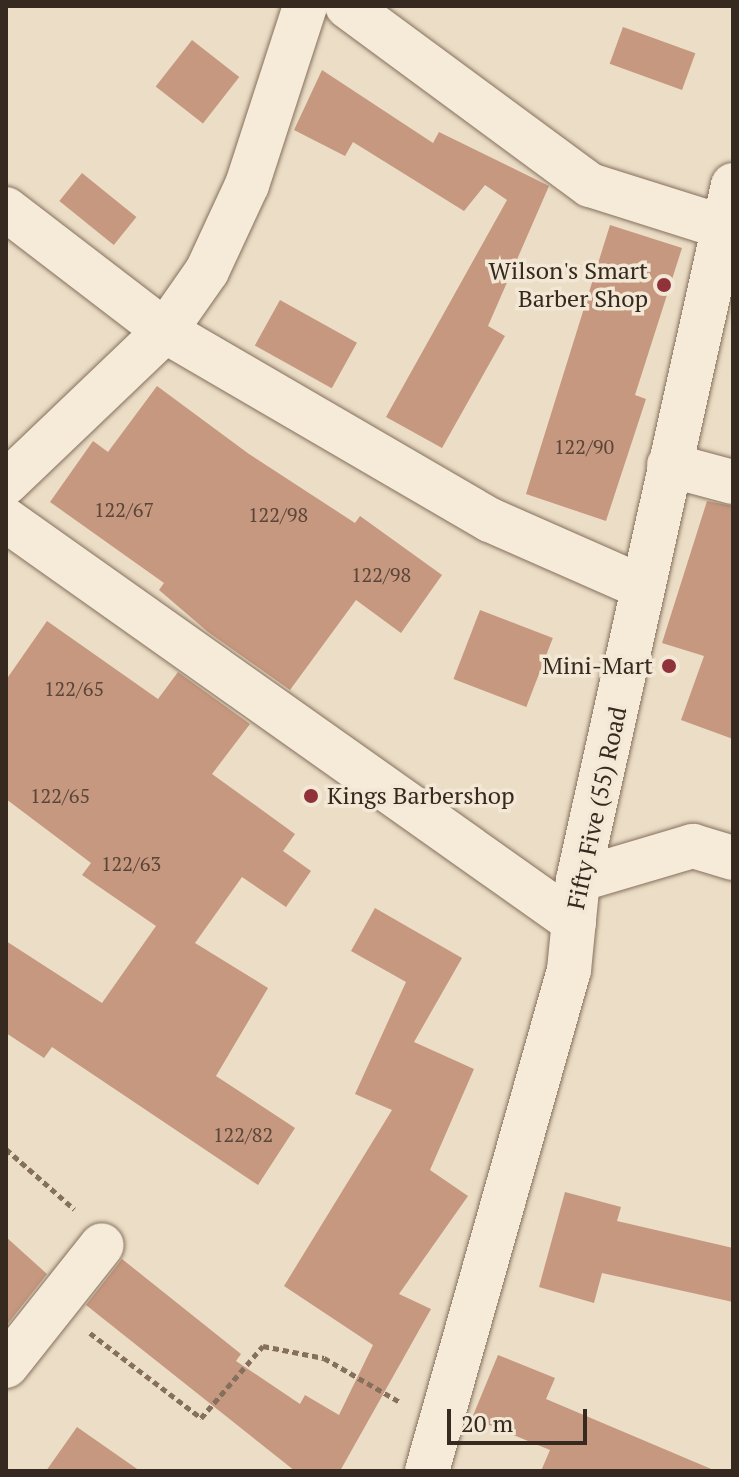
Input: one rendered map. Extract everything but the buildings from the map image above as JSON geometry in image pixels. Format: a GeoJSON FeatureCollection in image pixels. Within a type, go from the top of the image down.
{"type":"FeatureCollection","features":[{"type":"Feature","properties":{"kind":"street"},"geometry":{"type":"LineString","coordinates":[[6,483],[165,331],[207,271],[247,185],[305,6]]}},
{"type":"Feature","properties":{"kind":"street"},"geometry":{"type":"LineString","coordinates":[[347,6],[590,185],[730,200]]}},
{"type":"Feature","properties":{"kind":"street","name":"Fifty Five (55) Road"},"geometry":{"type":"LineString","coordinates":[[439,1457],[569,970],[576,901],[642,587],[730,200]]}},
{"type":"Feature","properties":{"kind":"street"},"geometry":{"type":"LineString","coordinates":[[6,209],[165,331],[490,520],[642,587]]}},
{"type":"Feature","properties":{"kind":"street"},"geometry":{"type":"LineString","coordinates":[[669,465],[733,482]]}},
{"type":"Feature","properties":{"kind":"street"},"geometry":{"type":"LineString","coordinates":[[6,520],[576,901],[693,846],[733,858]]}},
{"type":"Feature","properties":{"kind":"street"},"geometry":{"type":"LineString","coordinates":[[6,1366],[102,1245]]}},
{"type":"Feature","properties":{"kind":"path"},"geometry":{"type":"LineString","coordinates":[[6,1149],[60,1191],[102,1245]]}},
{"type":"Feature","properties":{"kind":"path"},"geometry":{"type":"LineString","coordinates":[[54,1305],[201,1418],[263,1346],[324,1358],[439,1457]]}},
{"type":"Feature","properties":{"kind":"place","name":"Wilson's Smart Barber Shop"},"geometry":{"type":"Point","coordinates":[664,285]}},
{"type":"Feature","properties":{"kind":"place","name":"Mini-Mart"},"geometry":{"type":"Point","coordinates":[669,666]}},
{"type":"Feature","properties":{"kind":"place","name":"Kings Barbershop"},"geometry":{"type":"Point","coordinates":[311,796]}}]}
